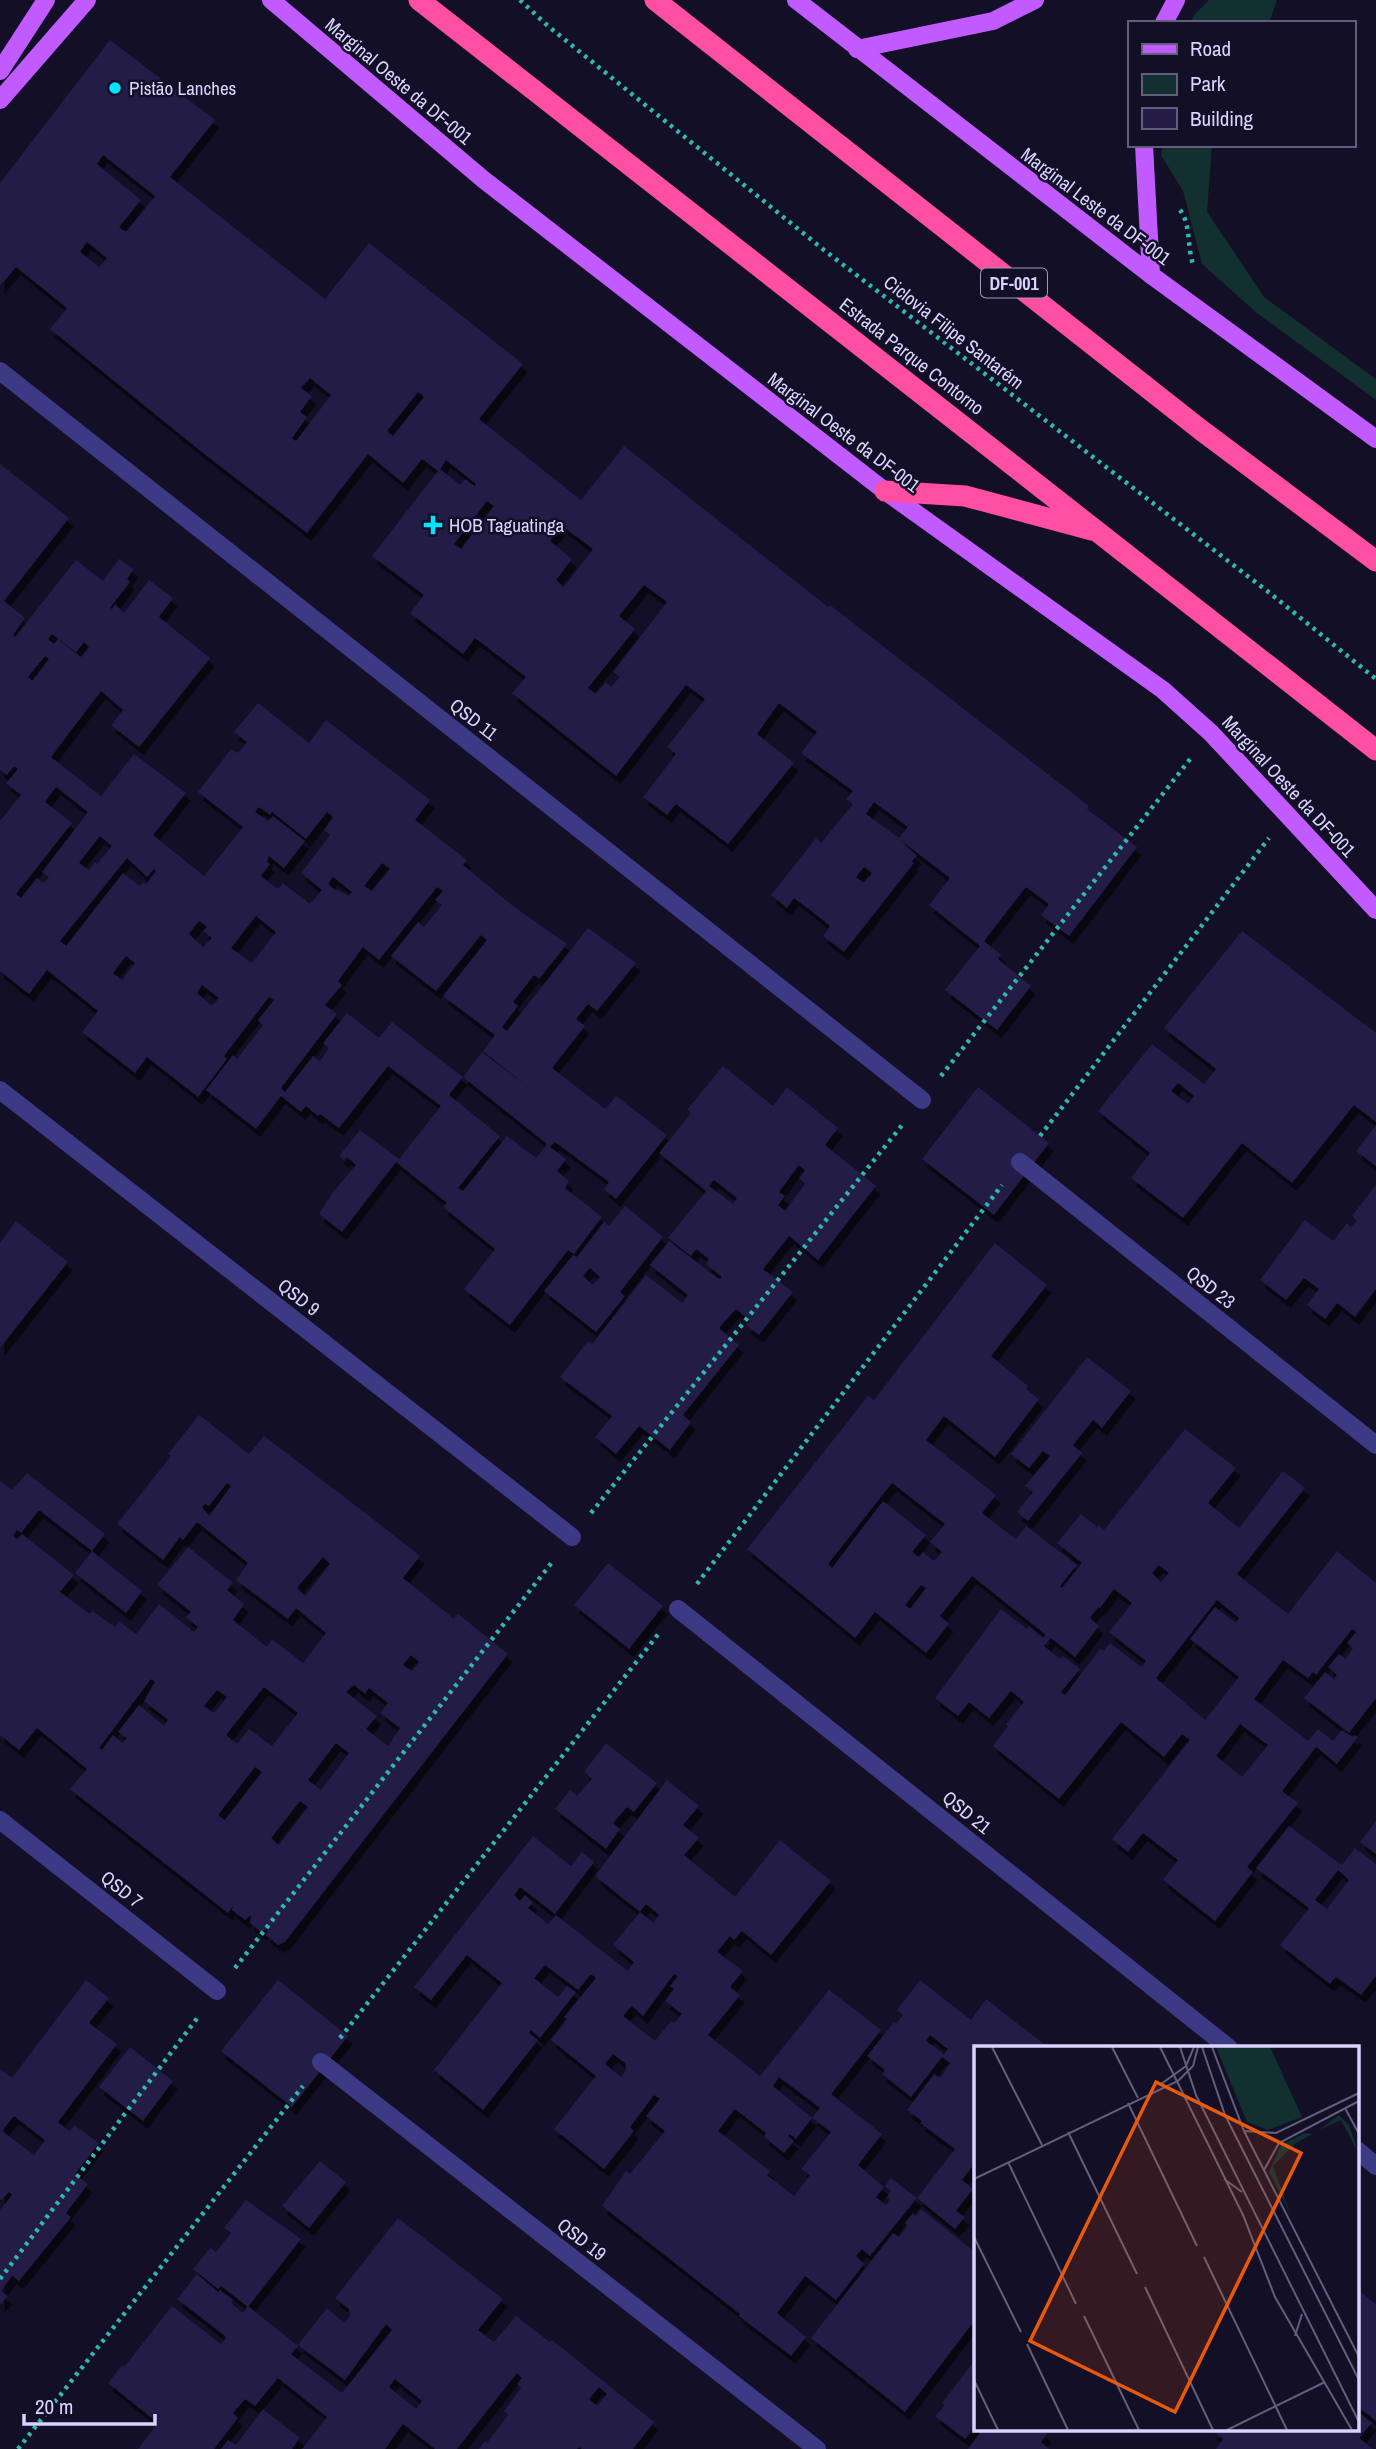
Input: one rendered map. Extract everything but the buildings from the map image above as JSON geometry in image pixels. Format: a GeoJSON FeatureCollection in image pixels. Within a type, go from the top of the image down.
{"type":"FeatureCollection","features":[{"type":"Feature","properties":{"kind":"highway","name":"Estrada Parque Contorno"},"geometry":{"type":"LineString","coordinates":[[419,0],[1376,750]]}},
{"type":"Feature","properties":{"kind":"highway","name":"DF-001"},"geometry":{"type":"LineString","coordinates":[[655,0],[1200,430],[1376,561]]}},
{"type":"Feature","properties":{"kind":"highway"},"geometry":{"type":"LineString","coordinates":[[885,491],[965,496],[1101,532]]}},
{"type":"Feature","properties":{"kind":"main road"},"geometry":{"type":"LineString","coordinates":[[0,71],[46,0]]}},
{"type":"Feature","properties":{"kind":"main road"},"geometry":{"type":"LineString","coordinates":[[0,100],[87,0]]}},
{"type":"Feature","properties":{"kind":"main road","name":"Marginal Oeste da DF-001"},"geometry":{"type":"LineString","coordinates":[[271,0],[484,180],[885,491],[1163,690],[1211,733],[1376,910]]}},
{"type":"Feature","properties":{"kind":"main road","name":"Marginal Leste da DF-001"},"geometry":{"type":"LineString","coordinates":[[796,0],[1152,275],[1376,439]]}},
{"type":"Feature","properties":{"kind":"main road"},"geometry":{"type":"LineString","coordinates":[[857,49],[993,21],[1035,0]]}},
{"type":"Feature","properties":{"kind":"main road"},"geometry":{"type":"LineString","coordinates":[[1165,21],[1177,0]]}},
{"type":"Feature","properties":{"kind":"main road"},"geometry":{"type":"LineString","coordinates":[[1144,147],[1152,275]]}},
{"type":"Feature","properties":{"kind":"street","name":"QSD 11"},"geometry":{"type":"LineString","coordinates":[[0,371],[922,1100]]}},
{"type":"Feature","properties":{"kind":"street","name":"QSD 9"},"geometry":{"type":"LineString","coordinates":[[0,1090],[572,1537]]}},
{"type":"Feature","properties":{"kind":"street","name":"QSD 23"},"geometry":{"type":"LineString","coordinates":[[1020,1162],[1376,1445]]}},
{"type":"Feature","properties":{"kind":"street","name":"QSD 21"},"geometry":{"type":"LineString","coordinates":[[678,1609],[1226,2046]]}},
{"type":"Feature","properties":{"kind":"street","name":"QSD 7"},"geometry":{"type":"LineString","coordinates":[[0,1820],[217,1991]]}},
{"type":"Feature","properties":{"kind":"street","name":"QSD 19"},"geometry":{"type":"LineString","coordinates":[[321,2062],[817,2449]]}},
{"type":"Feature","properties":{"kind":"street"},"geometry":{"type":"LineString","coordinates":[[1358,2151],[1376,2166]]}},
{"type":"Feature","properties":{"kind":"path","name":"Ciclovia Filipe Santarém"},"geometry":{"type":"LineString","coordinates":[[520,0],[548,26],[824,250],[1271,594],[1376,679]]}},
{"type":"Feature","properties":{"kind":"path"},"geometry":{"type":"LineString","coordinates":[[1172,201],[1186,218],[1189,252],[1195,273]]}},
{"type":"Feature","properties":{"kind":"path"},"geometry":{"type":"LineString","coordinates":[[0,2279],[217,1991],[572,1537],[922,1100],[1211,733]]}},
{"type":"Feature","properties":{"kind":"green space"},"geometry":{"type":"Polygon","coordinates":[[[1209,0],[1277,0],[1270,21],[1192,21],[1209,0]]]}},
{"type":"Feature","properties":{"kind":"green space"},"geometry":{"type":"Polygon","coordinates":[[[1163,147],[1212,147],[1207,212],[1264,297],[1376,379],[1376,400],[1257,313],[1202,264],[1183,191],[1161,155],[1163,147]]]}},
{"type":"Feature","properties":{"kind":"place","name":"Pistão Lanches"},"geometry":{"type":"Point","coordinates":[115,88]}},
{"type":"Feature","properties":{"kind":"place","name":"HOB Taguatinga"},"geometry":{"type":"Point","coordinates":[433,525]}}]}
